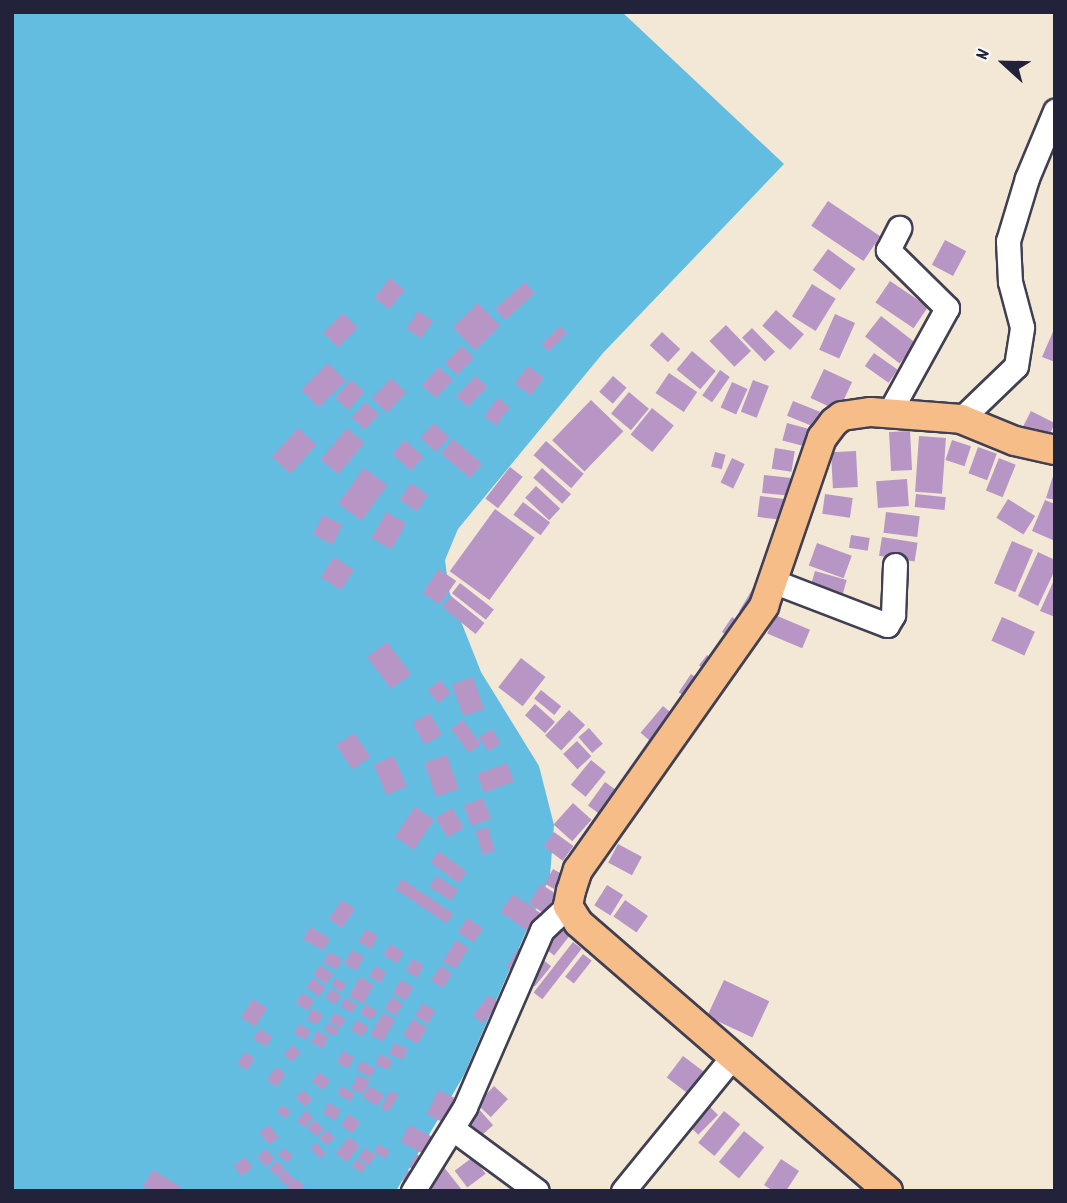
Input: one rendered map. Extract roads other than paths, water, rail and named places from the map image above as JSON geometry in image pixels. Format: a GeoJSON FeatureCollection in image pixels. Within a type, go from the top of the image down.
{"type":"FeatureCollection","features":[{"type":"Feature","properties":{"kind":"main road"},"geometry":{"type":"LineString","coordinates":[[888,1191],[578,922],[568,906],[578,870],[764,606],[775,582],[822,438],[842,416],[889,413],[970,422],[1015,441],[1055,450]]}},
{"type":"Feature","properties":{"kind":"street"},"geometry":{"type":"LineString","coordinates":[[970,422],[1016,366],[1022,327],[1010,282],[1008,241],[1027,178],[1055,111]]}},
{"type":"Feature","properties":{"kind":"street"},"geometry":{"type":"LineString","coordinates":[[889,413],[947,308],[888,250],[899,228]]}},
{"type":"Feature","properties":{"kind":"street"},"geometry":{"type":"LineString","coordinates":[[775,582],[887,625],[893,615],[895,565]]}},
{"type":"Feature","properties":{"kind":"street"},"geometry":{"type":"LineString","coordinates":[[413,1191],[453,1129],[542,930],[568,906]]}},
{"type":"Feature","properties":{"kind":"street"},"geometry":{"type":"LineString","coordinates":[[623,1191],[733,1056]]}},
{"type":"Feature","properties":{"kind":"street"},"geometry":{"type":"LineString","coordinates":[[453,1129],[537,1191]]}},
{"type":"Feature","properties":{"kind":"water"},"geometry":{"type":"Polygon","coordinates":[[[12,12],[622,12],[784,164],[603,353],[458,529],[445,560],[449,591],[481,672],[539,766],[554,825],[550,876],[464,1075],[396,1191],[12,1191],[12,12]]]}}]}
